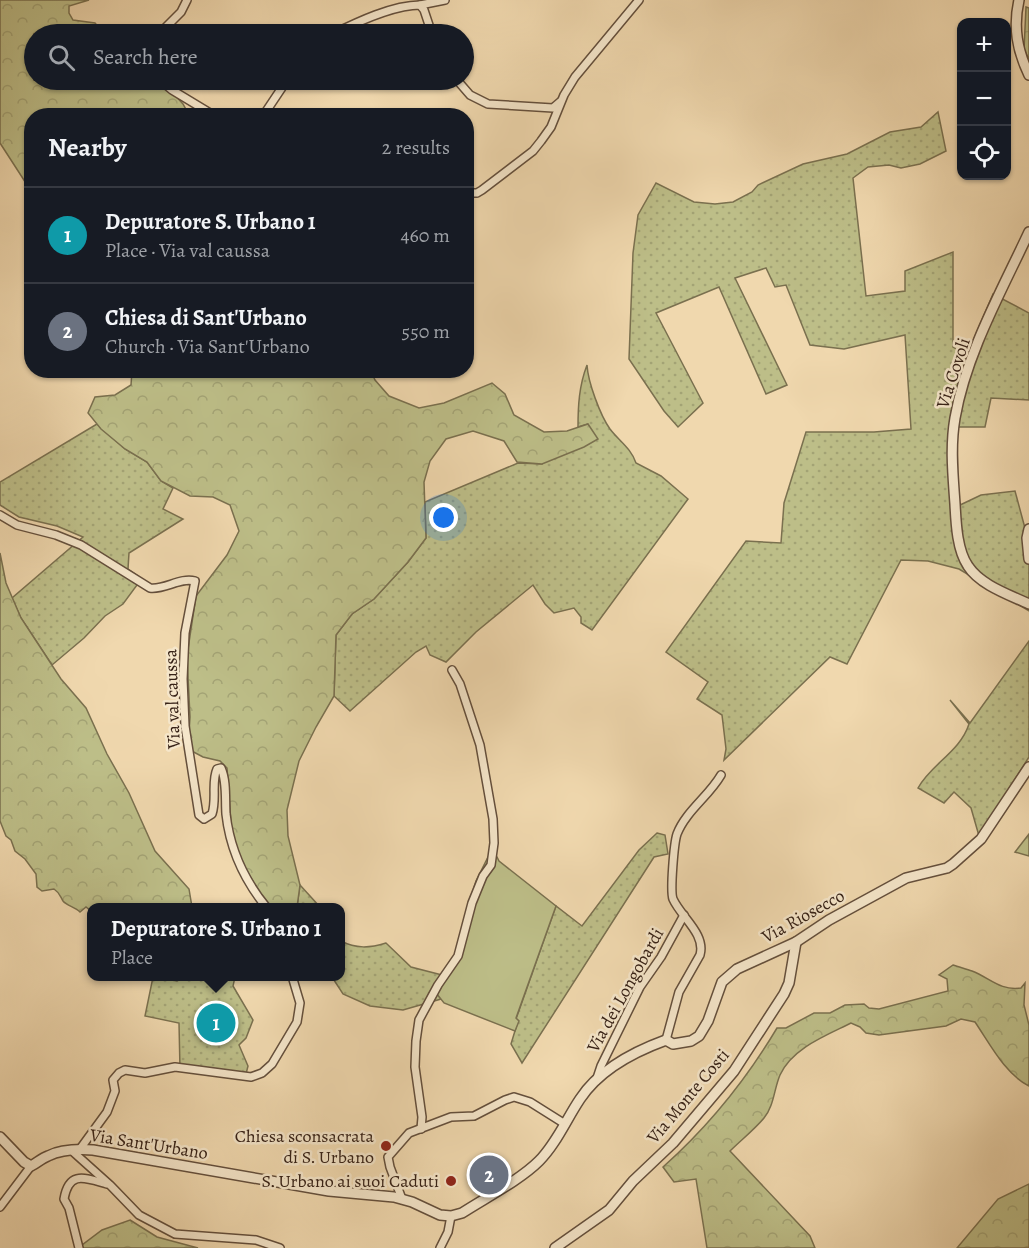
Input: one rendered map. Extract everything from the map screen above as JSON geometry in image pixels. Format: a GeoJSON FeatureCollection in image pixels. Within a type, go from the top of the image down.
{"type":"FeatureCollection","features":[{"type":"Feature","properties":{"kind":"street"},"geometry":{"type":"LineString","coordinates":[[168,24],[181,12],[187,0]]}},
{"type":"Feature","properties":{"kind":"street"},"geometry":{"type":"LineString","coordinates":[[354,24],[412,5],[445,0]]}},
{"type":"Feature","properties":{"kind":"street"},"geometry":{"type":"LineString","coordinates":[[474,193],[482,190],[532,151],[551,127],[561,100],[575,77],[639,0]]}},
{"type":"Feature","properties":{"kind":"street"},"geometry":{"type":"LineString","coordinates":[[1018,0],[1017,44],[1020,57],[1029,75]]}},
{"type":"Feature","properties":{"kind":"street"},"geometry":{"type":"LineString","coordinates":[[420,5],[429,24]]}},
{"type":"Feature","properties":{"kind":"street"},"geometry":{"type":"LineString","coordinates":[[172,90],[202,108]]}},
{"type":"Feature","properties":{"kind":"street"},"geometry":{"type":"LineString","coordinates":[[268,108],[280,90]]}},
{"type":"Feature","properties":{"kind":"street"},"geometry":{"type":"LineString","coordinates":[[466,90],[470,95],[488,104],[553,108],[561,100]]}},
{"type":"Feature","properties":{"kind":"street","name":"Via Covoli"},"geometry":{"type":"LineString","coordinates":[[1029,232],[969,366],[955,417],[951,457],[956,518],[962,550],[969,568],[988,584],[1029,604]]}},
{"type":"Feature","properties":{"kind":"street","name":"Via val caussa"},"geometry":{"type":"LineString","coordinates":[[0,515],[17,525],[56,535],[81,545],[150,588],[158,589],[188,580],[195,581],[185,633],[183,679],[185,726],[199,815],[204,819],[212,814],[215,802],[215,773],[221,768],[232,847],[248,883],[263,903]]}},
{"type":"Feature","properties":{"kind":"street"},"geometry":{"type":"LineString","coordinates":[[1029,529],[1027,538],[1029,559]]}},
{"type":"Feature","properties":{"kind":"street"},"geometry":{"type":"LineString","coordinates":[[421,1129],[422,1113],[415,1067],[419,1020],[438,985],[458,956],[471,903],[483,876],[491,865],[494,843],[493,819],[480,745],[460,684],[452,670]]}},
{"type":"Feature","properties":{"kind":"street","name":"Via Riosecco"},"geometry":{"type":"LineString","coordinates":[[596,1081],[633,1053],[666,1040],[674,1044],[695,1039],[708,1021],[722,982],[737,969],[796,942],[829,920],[895,883],[947,868],[953,864],[981,839],[1029,767]]}},
{"type":"Feature","properties":{"kind":"street"},"geometry":{"type":"LineString","coordinates":[[666,1040],[676,999],[701,951],[699,939],[672,893],[675,840],[683,823],[721,775]]}},
{"type":"Feature","properties":{"kind":"street","name":"Via dei Longobardi"},"geometry":{"type":"LineString","coordinates":[[596,1081],[601,1066],[640,987],[661,957],[684,915]]}},
{"type":"Feature","properties":{"kind":"street","name":"Via Monte Costi"},"geometry":{"type":"LineString","coordinates":[[555,1248],[609,1210],[633,1181],[673,1143],[727,1078],[784,994],[789,983],[796,942]]}},
{"type":"Feature","properties":{"kind":"street"},"geometry":{"type":"LineString","coordinates":[[280,1248],[256,1240],[175,1234],[139,1215],[76,1150],[107,1112],[116,1091],[114,1080],[119,1073],[125,1070],[145,1073],[175,1067],[250,1077],[262,1073],[272,1064],[297,1022],[300,1003],[293,981]]}},
{"type":"Feature","properties":{"kind":"street"},"geometry":{"type":"LineString","coordinates":[[440,1248],[448,1232],[451,1216],[462,1213],[533,1167],[552,1145],[588,1088],[596,1081]]}},
{"type":"Feature","properties":{"kind":"street"},"geometry":{"type":"LineString","coordinates":[[402,1199],[388,1157],[409,1133],[451,1117],[474,1116],[514,1097],[530,1102],[565,1124]]}},
{"type":"Feature","properties":{"kind":"street"},"geometry":{"type":"LineString","coordinates":[[0,1137],[24,1162],[31,1166],[0,1207]]}},
{"type":"Feature","properties":{"kind":"street","name":"Via Sant'Urbano"},"geometry":{"type":"LineString","coordinates":[[31,1166],[48,1156],[76,1150],[105,1151],[329,1191],[402,1199],[431,1213],[451,1216]]}},
{"type":"Feature","properties":{"kind":"street"},"geometry":{"type":"LineString","coordinates":[[79,1248],[69,1208],[64,1199],[71,1180],[88,1179],[110,1185]]}},
{"type":"Feature","properties":{"kind":"green space"},"geometry":{"type":"Polygon","coordinates":[[[0,0],[89,0],[69,6],[69,13],[73,20],[96,24],[24,24],[24,90],[170,90],[185,108],[24,108],[24,180],[0,143],[0,0]]]}},
{"type":"Feature","properties":{"kind":"green space"},"geometry":{"type":"Polygon","coordinates":[[[1026,7],[1029,8],[1029,59],[1024,50],[1026,7]]]}},
{"type":"Feature","properties":{"kind":"green space"},"geometry":{"type":"Polygon","coordinates":[[[938,112],[946,151],[920,164],[901,168],[889,165],[868,167],[853,178],[866,296],[905,291],[905,271],[953,252],[953,347],[967,355],[993,294],[1029,313],[1029,400],[991,398],[985,427],[957,427],[958,506],[981,495],[1015,491],[1029,543],[1029,611],[959,569],[928,561],[901,560],[847,664],[830,657],[724,760],[726,749],[722,715],[697,699],[708,682],[666,652],[746,541],[781,543],[784,503],[806,432],[874,432],[911,429],[905,335],[844,349],[810,345],[786,285],[775,287],[766,268],[735,278],[787,385],[766,394],[719,287],[656,313],[703,403],[678,427],[664,411],[629,359],[633,253],[638,215],[656,183],[694,202],[715,204],[733,202],[752,192],[758,185],[803,164],[847,154],[890,132],[921,127],[938,112]]]}},
{"type":"Feature","properties":{"kind":"green space"},"geometry":{"type":"Polygon","coordinates":[[[587,365],[595,398],[610,429],[628,449],[636,463],[661,476],[688,499],[592,630],[581,623],[581,617],[574,608],[554,613],[545,604],[533,585],[476,632],[446,662],[430,655],[426,646],[416,652],[350,711],[334,696],[336,635],[352,614],[374,599],[408,562],[426,538],[425,502],[518,463],[542,464],[588,424],[578,427],[582,381],[587,365]]]}},
{"type":"Feature","properties":{"kind":"green space"},"geometry":{"type":"Polygon","coordinates":[[[132,378],[374,378],[389,396],[419,408],[444,403],[492,383],[505,394],[514,415],[544,432],[567,431],[588,424],[598,439],[542,464],[517,462],[504,441],[473,431],[446,439],[430,461],[424,482],[426,538],[408,562],[374,599],[352,614],[336,635],[334,696],[299,761],[287,810],[288,836],[300,885],[298,903],[261,903],[260,894],[242,862],[232,836],[227,768],[220,761],[203,757],[188,749],[190,717],[187,656],[196,596],[227,555],[239,531],[230,505],[213,497],[190,496],[161,481],[147,462],[125,449],[101,429],[88,413],[95,397],[115,395],[131,385],[132,378]]]}},
{"type":"Feature","properties":{"kind":"green space"},"geometry":{"type":"Polygon","coordinates":[[[97,424],[125,449],[147,462],[161,481],[173,488],[163,509],[183,519],[129,553],[128,569],[138,576],[140,581],[123,604],[105,616],[84,638],[52,665],[21,618],[12,598],[83,537],[57,526],[19,517],[0,505],[0,482],[97,424]]]}},
{"type":"Feature","properties":{"kind":"green space"},"geometry":{"type":"Polygon","coordinates":[[[0,553],[6,583],[21,618],[61,679],[86,708],[155,851],[189,889],[191,903],[87,903],[87,908],[80,912],[65,903],[54,889],[42,891],[37,887],[36,874],[25,859],[15,851],[0,821],[0,553]]]}},
{"type":"Feature","properties":{"kind":"green space"},"geometry":{"type":"Polygon","coordinates":[[[1029,641],[1029,757],[979,836],[971,808],[954,792],[944,803],[918,788],[959,742],[969,724],[950,700],[970,723],[1029,641]]]}},
{"type":"Feature","properties":{"kind":"green space"},"geometry":{"type":"Polygon","coordinates":[[[657,833],[665,835],[668,854],[654,857],[522,1063],[511,1044],[518,1021],[516,1019],[556,906],[582,926],[639,850],[657,833]]]}},
{"type":"Feature","properties":{"kind":"green space"},"geometry":{"type":"Polygon","coordinates":[[[1029,834],[1029,856],[1015,852],[1029,834]]]}},
{"type":"Feature","properties":{"kind":"green space"},"geometry":{"type":"Polygon","coordinates":[[[488,857],[497,857],[556,906],[516,1018],[519,1021],[515,1031],[444,1003],[433,989],[458,952],[466,913],[476,881],[488,857]]]}},
{"type":"Feature","properties":{"kind":"green space"},"geometry":{"type":"Polygon","coordinates":[[[300,885],[316,903],[298,903],[300,885]]]}},
{"type":"Feature","properties":{"kind":"green space"},"geometry":{"type":"Polygon","coordinates":[[[345,942],[363,947],[386,943],[411,967],[442,975],[433,989],[441,999],[403,1010],[370,1006],[343,994],[335,981],[345,981],[345,942]]]}},
{"type":"Feature","properties":{"kind":"green space"},"geometry":{"type":"Polygon","coordinates":[[[953,965],[972,971],[1007,988],[1021,988],[1025,983],[1024,1005],[1029,1025],[1029,1086],[1020,1081],[1005,1066],[975,1022],[961,1019],[946,1026],[879,1035],[866,1033],[851,1023],[831,1032],[811,1043],[793,1057],[780,1075],[772,1103],[764,1118],[730,1151],[810,1236],[815,1248],[707,1248],[696,1179],[674,1182],[663,1167],[726,1102],[753,1066],[777,1028],[786,1028],[814,1013],[830,1013],[845,1005],[864,1004],[869,1008],[879,1009],[948,991],[947,979],[939,975],[953,965]]]}},
{"type":"Feature","properties":{"kind":"green space"},"geometry":{"type":"Polygon","coordinates":[[[152,981],[234,981],[233,986],[253,1020],[246,1038],[239,1045],[248,1066],[245,1078],[180,1069],[179,1023],[145,1016],[152,981]]]}},
{"type":"Feature","properties":{"kind":"green space"},"geometry":{"type":"Polygon","coordinates":[[[1029,1184],[1029,1248],[957,1248],[998,1199],[1029,1184]]]}},
{"type":"Feature","properties":{"kind":"green space"},"geometry":{"type":"Polygon","coordinates":[[[130,1220],[157,1237],[198,1248],[78,1248],[102,1230],[130,1220]]]}},
{"type":"Feature","properties":{"kind":"place","name":"Depuratore S. Urbano 1"},"geometry":{"type":"Point","coordinates":[216,1023]}},
{"type":"Feature","properties":{"kind":"place","name":"Chiesa sconsacrata di S. Urbano"},"geometry":{"type":"Point","coordinates":[386,1146]}},
{"type":"Feature","properties":{"kind":"place","name":"Chiesa di Sant'Urbano"},"geometry":{"type":"Point","coordinates":[489,1175]}},
{"type":"Feature","properties":{"kind":"place","name":"S. Urbano ai suoi Caduti"},"geometry":{"type":"Point","coordinates":[451,1181]}}]}
